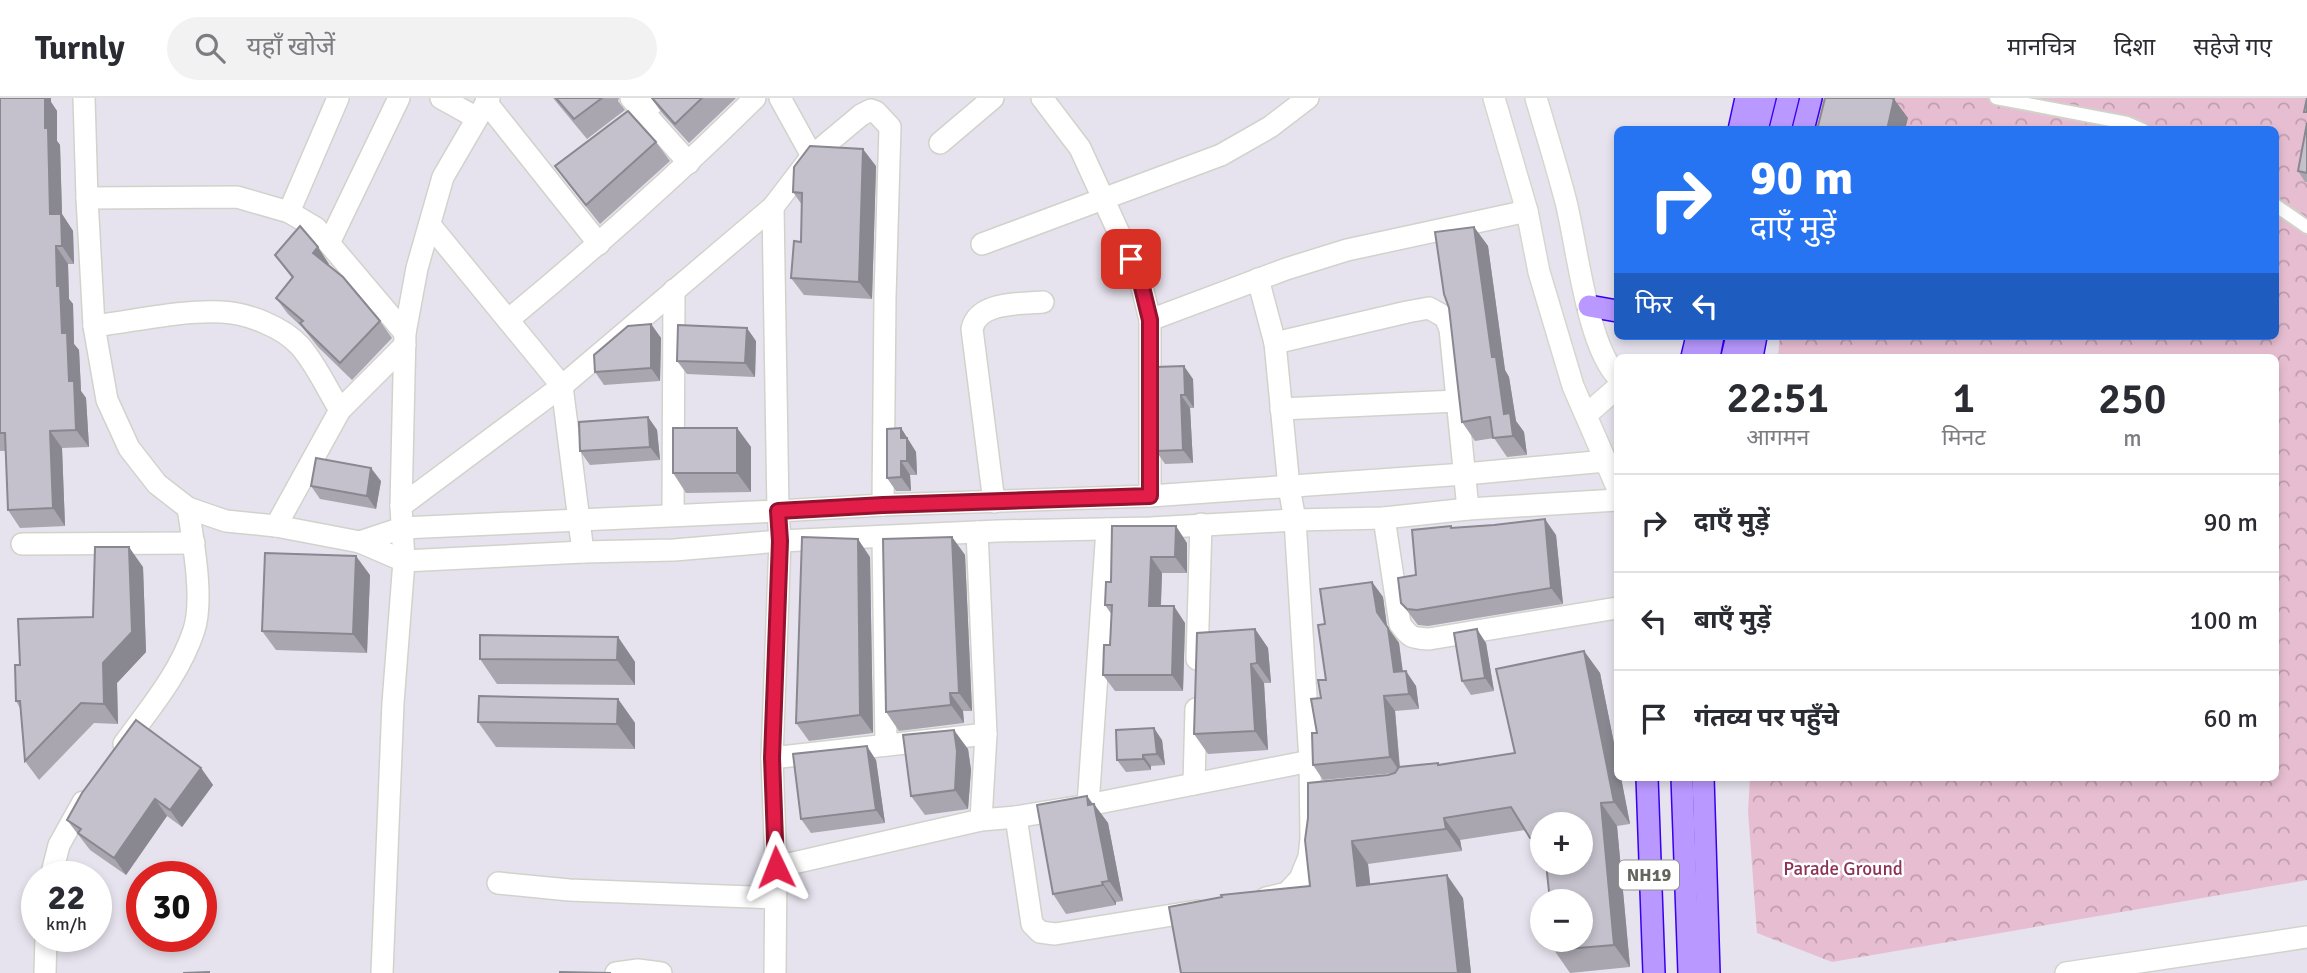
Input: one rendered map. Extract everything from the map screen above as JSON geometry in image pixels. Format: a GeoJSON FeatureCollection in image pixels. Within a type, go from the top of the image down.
{"type":"FeatureCollection","features":[{"type":"Feature","properties":{"kind":"highway"},"geometry":{"type":"LineString","coordinates":[[1740,126],[1746,98]]}},
{"type":"Feature","properties":{"kind":"highway"},"geometry":{"type":"LineString","coordinates":[[1758,126],[1765,98]]}},
{"type":"Feature","properties":{"kind":"highway"},"geometry":{"type":"LineString","coordinates":[[1781,126],[1788,98]]}},
{"type":"Feature","properties":{"kind":"highway"},"geometry":{"type":"LineString","coordinates":[[1803,126],[1811,98]]}},
{"type":"Feature","properties":{"kind":"highway"},"geometry":{"type":"LineString","coordinates":[[1589,306],[1614,311]]}},
{"type":"Feature","properties":{"kind":"highway","name":"NH19"},"geometry":{"type":"LineString","coordinates":[[1647,781],[1647,844],[1654,973]]}},
{"type":"Feature","properties":{"kind":"highway"},"geometry":{"type":"LineString","coordinates":[[1660,781],[1667,973]]}},
{"type":"Feature","properties":{"kind":"highway"},"geometry":{"type":"LineString","coordinates":[[1682,781],[1689,973]]}},
{"type":"Feature","properties":{"kind":"highway"},"geometry":{"type":"LineString","coordinates":[[1703,781],[1709,973]]}},
{"type":"Feature","properties":{"kind":"street"},"geometry":{"type":"LineString","coordinates":[[84,98],[94,326],[107,400],[129,448],[157,484],[188,508],[226,521],[276,526],[360,542],[404,561],[674,550],[780,541],[1384,518],[1468,509],[1614,500]]}},
{"type":"Feature","properties":{"kind":"street"},"geometry":{"type":"LineString","coordinates":[[289,212],[338,98]]}},
{"type":"Feature","properties":{"kind":"street"},"geometry":{"type":"LineString","coordinates":[[329,243],[399,98]]}},
{"type":"Feature","properties":{"kind":"street"},"geometry":{"type":"LineString","coordinates":[[440,98],[484,106],[599,244]]}},
{"type":"Feature","properties":{"kind":"street"},"geometry":{"type":"LineString","coordinates":[[508,320],[599,244],[689,163],[755,98]]}},
{"type":"Feature","properties":{"kind":"street"},"geometry":{"type":"LineString","coordinates":[[780,98],[812,156]]}},
{"type":"Feature","properties":{"kind":"street"},"geometry":{"type":"LineString","coordinates":[[940,143],[993,98]]}},
{"type":"Feature","properties":{"kind":"street"},"geometry":{"type":"LineString","coordinates":[[1042,98],[1080,148],[1140,279],[1150,320],[1150,496]]}},
{"type":"Feature","properties":{"kind":"street"},"geometry":{"type":"LineString","coordinates":[[982,244],[1221,155],[1270,127],[1308,98]]}},
{"type":"Feature","properties":{"kind":"street"},"geometry":{"type":"LineString","coordinates":[[1494,98],[1527,211],[1539,272],[1573,386],[1614,480]]}},
{"type":"Feature","properties":{"kind":"street"},"geometry":{"type":"LineString","coordinates":[[1536,98],[1566,201],[1601,351],[1614,373]]}},
{"type":"Feature","properties":{"kind":"street"},"geometry":{"type":"LineString","coordinates":[[602,144],[644,103],[689,163]]}},
{"type":"Feature","properties":{"kind":"street"},"geometry":{"type":"LineString","coordinates":[[382,973],[393,703],[404,561],[402,517],[405,339],[417,268],[443,177],[484,106]]}},
{"type":"Feature","properties":{"kind":"street"},"geometry":{"type":"LineString","coordinates":[[360,542],[402,517],[773,208],[812,156],[860,115],[871,110],[890,127],[883,505]]}},
{"type":"Feature","properties":{"kind":"street"},"geometry":{"type":"LineString","coordinates":[[550,183],[571,167]]}},
{"type":"Feature","properties":{"kind":"street"},"geometry":{"type":"LineString","coordinates":[[87,198],[237,197],[289,212],[316,228],[405,339]]}},
{"type":"Feature","properties":{"kind":"street"},"geometry":{"type":"LineString","coordinates":[[773,208],[780,541],[772,758],[776,867],[775,973]]}},
{"type":"Feature","properties":{"kind":"street"},"geometry":{"type":"LineString","coordinates":[[1150,320],[1258,279],[1347,250],[1527,211]]}},
{"type":"Feature","properties":{"kind":"street"},"geometry":{"type":"LineString","coordinates":[[430,225],[562,386],[583,552]]}},
{"type":"Feature","properties":{"kind":"street"},"geometry":{"type":"LineString","coordinates":[[1250,902],[1287,893],[1300,878],[1309,856],[1311,839],[1310,761],[1295,520],[1289,487],[1275,343],[1258,279]]}},
{"type":"Feature","properties":{"kind":"street"},"geometry":{"type":"LineString","coordinates":[[673,515],[674,290]]}},
{"type":"Feature","properties":{"kind":"street"},"geometry":{"type":"LineString","coordinates":[[994,502],[972,329],[981,314],[995,307],[1043,302]]}},
{"type":"Feature","properties":{"kind":"street"},"geometry":{"type":"LineString","coordinates":[[1275,343],[1429,308],[1445,317],[1450,329],[1468,509]]}},
{"type":"Feature","properties":{"kind":"street"},"geometry":{"type":"LineString","coordinates":[[94,326],[224,312],[248,318],[277,329],[299,345],[340,410]]}},
{"type":"Feature","properties":{"kind":"street"},"geometry":{"type":"LineString","coordinates":[[276,526],[340,410],[405,339]]}},
{"type":"Feature","properties":{"kind":"street"},"geometry":{"type":"LineString","coordinates":[[1586,415],[1614,391]]}},
{"type":"Feature","properties":{"kind":"street"},"geometry":{"type":"LineString","coordinates":[[1281,409],[1457,401]]}},
{"type":"Feature","properties":{"kind":"street"},"geometry":{"type":"LineString","coordinates":[[402,517],[580,519],[1150,496],[1465,474],[1606,461]]}},
{"type":"Feature","properties":{"kind":"street"},"geometry":{"type":"LineString","coordinates":[[113,761],[180,665],[195,629],[198,607],[194,543],[188,508]]}},
{"type":"Feature","properties":{"kind":"street"},"geometry":{"type":"LineString","coordinates":[[1384,518],[1400,624],[1408,636],[1429,639],[1614,608]]}},
{"type":"Feature","properties":{"kind":"street"},"geometry":{"type":"LineString","coordinates":[[1194,784],[1201,524]]}},
{"type":"Feature","properties":{"kind":"street"},"geometry":{"type":"LineString","coordinates":[[1088,805],[1107,529]]}},
{"type":"Feature","properties":{"kind":"street"},"geometry":{"type":"LineString","coordinates":[[977,533],[986,734],[981,820]]}},
{"type":"Feature","properties":{"kind":"street"},"geometry":{"type":"LineString","coordinates":[[883,537],[886,745]]}},
{"type":"Feature","properties":{"kind":"street"},"geometry":{"type":"LineString","coordinates":[[22,544],[194,543]]}},
{"type":"Feature","properties":{"kind":"street"},"geometry":{"type":"LineString","coordinates":[[772,758],[986,734]]}},
{"type":"Feature","properties":{"kind":"street"},"geometry":{"type":"LineString","coordinates":[[776,867],[981,820],[1088,805],[1310,761]]}},
{"type":"Feature","properties":{"kind":"street"},"geometry":{"type":"LineString","coordinates":[[55,861],[59,845],[98,782]]}},
{"type":"Feature","properties":{"kind":"street"},"geometry":{"type":"LineString","coordinates":[[1310,794],[1337,792]]}},
{"type":"Feature","properties":{"kind":"street"},"geometry":{"type":"LineString","coordinates":[[1016,817],[1032,924],[1040,932],[1055,934],[1211,908]]}},
{"type":"Feature","properties":{"kind":"street"},"geometry":{"type":"LineString","coordinates":[[498,883],[569,890],[775,898]]}},
{"type":"Feature","properties":{"kind":"street"},"geometry":{"type":"LineString","coordinates":[[2066,973],[2307,937]]}},
{"type":"Feature","properties":{"kind":"street"},"geometry":{"type":"LineString","coordinates":[[45,973],[46,952]]}},
{"type":"Feature","properties":{"kind":"street"},"geometry":{"type":"LineString","coordinates":[[616,973],[638,970],[661,973]]}},
{"type":"Feature","properties":{"kind":"lane"},"geometry":{"type":"LineString","coordinates":[[1996,98],[2134,126]]}},
{"type":"Feature","properties":{"kind":"lane"},"geometry":{"type":"LineString","coordinates":[[2279,208],[2307,227]]}},
{"type":"Feature","properties":{"kind":"green space","name":"Parade Ground"},"geometry":{"type":"Polygon","coordinates":[[[1822,98],[2307,98],[2307,880],[1832,962],[1757,933],[1748,811],[1750,781],[2279,781],[2279,354],[1778,354],[1780,340],[2279,340],[2279,126],[1808,126],[1822,98]]]}},
{"type":"Feature","properties":{"kind":"building"},"geometry":{"type":"Polygon","coordinates":[[[0,98],[45,98],[50,214],[61,214],[62,246],[56,246],[57,286],[60,286],[62,333],[67,333],[69,381],[74,381],[76,430],[50,431],[53,508],[8,510],[5,433],[0,433],[0,98]]]}},
{"type":"Feature","properties":{"kind":"building"},"geometry":{"type":"Polygon","coordinates":[[[556,98],[602,98],[574,119],[556,98]]]}},
{"type":"Feature","properties":{"kind":"building"},"geometry":{"type":"Polygon","coordinates":[[[652,98],[702,98],[675,124],[652,98]]]}},
{"type":"Feature","properties":{"kind":"building"},"geometry":{"type":"Polygon","coordinates":[[[1825,98],[1894,99],[1888,126],[1818,126],[1825,98]]]}},
{"type":"Feature","properties":{"kind":"building"},"geometry":{"type":"Polygon","coordinates":[[[628,111],[656,142],[586,205],[555,166],[628,111]]]}},
{"type":"Feature","properties":{"kind":"building"},"geometry":{"type":"Polygon","coordinates":[[[2307,123],[2307,173],[2298,171],[2307,123]]]}},
{"type":"Feature","properties":{"kind":"building"},"geometry":{"type":"Polygon","coordinates":[[[810,146],[863,149],[859,282],[791,278],[794,241],[801,242],[802,193],[793,192],[794,167],[810,146]]]}},
{"type":"Feature","properties":{"kind":"building"},"geometry":{"type":"Polygon","coordinates":[[[300,226],[318,247],[313,253],[343,277],[380,321],[340,363],[306,330],[300,323],[303,321],[276,298],[293,277],[275,255],[300,226]]]}},
{"type":"Feature","properties":{"kind":"building"},"geometry":{"type":"Polygon","coordinates":[[[1474,227],[1492,357],[1496,357],[1504,414],[1510,413],[1513,436],[1493,438],[1490,417],[1462,422],[1449,308],[1444,294],[1435,232],[1474,227]]]}},
{"type":"Feature","properties":{"kind":"building"},"geometry":{"type":"Polygon","coordinates":[[[651,324],[651,368],[595,372],[594,355],[628,326],[651,324]]]}},
{"type":"Feature","properties":{"kind":"building"},"geometry":{"type":"Polygon","coordinates":[[[678,325],[747,328],[745,363],[677,361],[678,325]]]}},
{"type":"Feature","properties":{"kind":"building"},"geometry":{"type":"Polygon","coordinates":[[[1184,366],[1185,395],[1181,395],[1183,450],[1156,451],[1155,367],[1184,366]]]}},
{"type":"Feature","properties":{"kind":"building"},"geometry":{"type":"Polygon","coordinates":[[[648,417],[650,447],[580,451],[579,422],[648,417]]]}},
{"type":"Feature","properties":{"kind":"building"},"geometry":{"type":"Polygon","coordinates":[[[673,428],[737,428],[737,473],[673,473],[673,428]]]}},
{"type":"Feature","properties":{"kind":"building"},"geometry":{"type":"Polygon","coordinates":[[[901,428],[901,438],[907,438],[907,461],[901,461],[901,477],[887,478],[887,429],[901,428]]]}},
{"type":"Feature","properties":{"kind":"building"},"geometry":{"type":"Polygon","coordinates":[[[316,458],[371,468],[367,496],[311,486],[316,458]]]}},
{"type":"Feature","properties":{"kind":"building"},"geometry":{"type":"Polygon","coordinates":[[[1545,519],[1551,588],[1417,610],[1407,609],[1401,603],[1398,578],[1416,575],[1412,530],[1545,519]]]}},
{"type":"Feature","properties":{"kind":"building"},"geometry":{"type":"Polygon","coordinates":[[[1112,526],[1176,526],[1175,557],[1151,557],[1149,606],[1174,606],[1172,675],[1103,675],[1104,645],[1110,645],[1112,605],[1105,605],[1106,582],[1111,582],[1112,526]]]}},
{"type":"Feature","properties":{"kind":"building"},"geometry":{"type":"Polygon","coordinates":[[[802,537],[858,539],[860,715],[796,723],[802,537]]]}},
{"type":"Feature","properties":{"kind":"building"},"geometry":{"type":"Polygon","coordinates":[[[952,537],[959,693],[950,693],[951,705],[886,712],[883,539],[952,537]]]}},
{"type":"Feature","properties":{"kind":"building"},"geometry":{"type":"Polygon","coordinates":[[[95,547],[129,547],[132,632],[103,663],[104,704],[81,703],[25,761],[20,701],[16,701],[15,665],[20,665],[18,619],[93,617],[95,547]]]}},
{"type":"Feature","properties":{"kind":"building"},"geometry":{"type":"Polygon","coordinates":[[[265,553],[356,556],[353,634],[262,631],[265,553]]]}},
{"type":"Feature","properties":{"kind":"building"},"geometry":{"type":"Polygon","coordinates":[[[1372,582],[1377,612],[1388,628],[1394,672],[1406,671],[1409,694],[1384,696],[1390,757],[1313,765],[1312,733],[1317,733],[1311,699],[1321,698],[1318,680],[1326,680],[1318,625],[1325,624],[1320,589],[1372,582]]]}},
{"type":"Feature","properties":{"kind":"building"},"geometry":{"type":"Polygon","coordinates":[[[1255,629],[1257,663],[1251,664],[1255,731],[1194,734],[1197,633],[1255,629]]]}},
{"type":"Feature","properties":{"kind":"building"},"geometry":{"type":"Polygon","coordinates":[[[1477,629],[1485,678],[1462,681],[1454,633],[1477,629]]]}},
{"type":"Feature","properties":{"kind":"building"},"geometry":{"type":"Polygon","coordinates":[[[480,635],[618,637],[617,660],[480,659],[480,635]]]}},
{"type":"Feature","properties":{"kind":"building"},"geometry":{"type":"Polygon","coordinates":[[[1584,651],[1614,802],[1601,803],[1614,945],[1593,947],[1593,889],[1549,889],[1547,875],[1593,875],[1593,812],[1530,812],[1530,838],[1511,807],[1444,818],[1446,829],[1352,841],[1357,886],[1447,875],[1458,973],[1181,973],[1169,907],[1222,897],[1221,895],[1310,886],[1305,840],[1308,783],[1388,775],[1395,773],[1399,767],[1438,765],[1515,753],[1496,669],[1584,651]]]}},
{"type":"Feature","properties":{"kind":"building"},"geometry":{"type":"Polygon","coordinates":[[[479,696],[618,699],[617,724],[478,722],[479,696]]]}},
{"type":"Feature","properties":{"kind":"building"},"geometry":{"type":"Polygon","coordinates":[[[136,720],[201,768],[170,810],[155,799],[114,858],[78,833],[81,829],[67,820],[82,793],[136,720]]]}},
{"type":"Feature","properties":{"kind":"building"},"geometry":{"type":"Polygon","coordinates":[[[1154,728],[1157,754],[1143,755],[1143,759],[1117,760],[1116,730],[1154,728]]]}},
{"type":"Feature","properties":{"kind":"building"},"geometry":{"type":"Polygon","coordinates":[[[954,730],[957,751],[955,790],[911,796],[903,735],[954,730]]]}},
{"type":"Feature","properties":{"kind":"building"},"geometry":{"type":"Polygon","coordinates":[[[867,746],[876,810],[801,819],[793,754],[867,746]]]}},
{"type":"Feature","properties":{"kind":"building"},"geometry":{"type":"Polygon","coordinates":[[[1087,796],[1088,805],[1094,804],[1109,881],[1102,882],[1103,885],[1053,894],[1037,805],[1087,796]]]}},
{"type":"Feature","properties":{"kind":"route"},"geometry":{"type":"LineString","coordinates":[[776,867],[772,758],[780,541],[778,511],[1150,496],[1150,320],[1140,279],[1131,259]]}}]}
